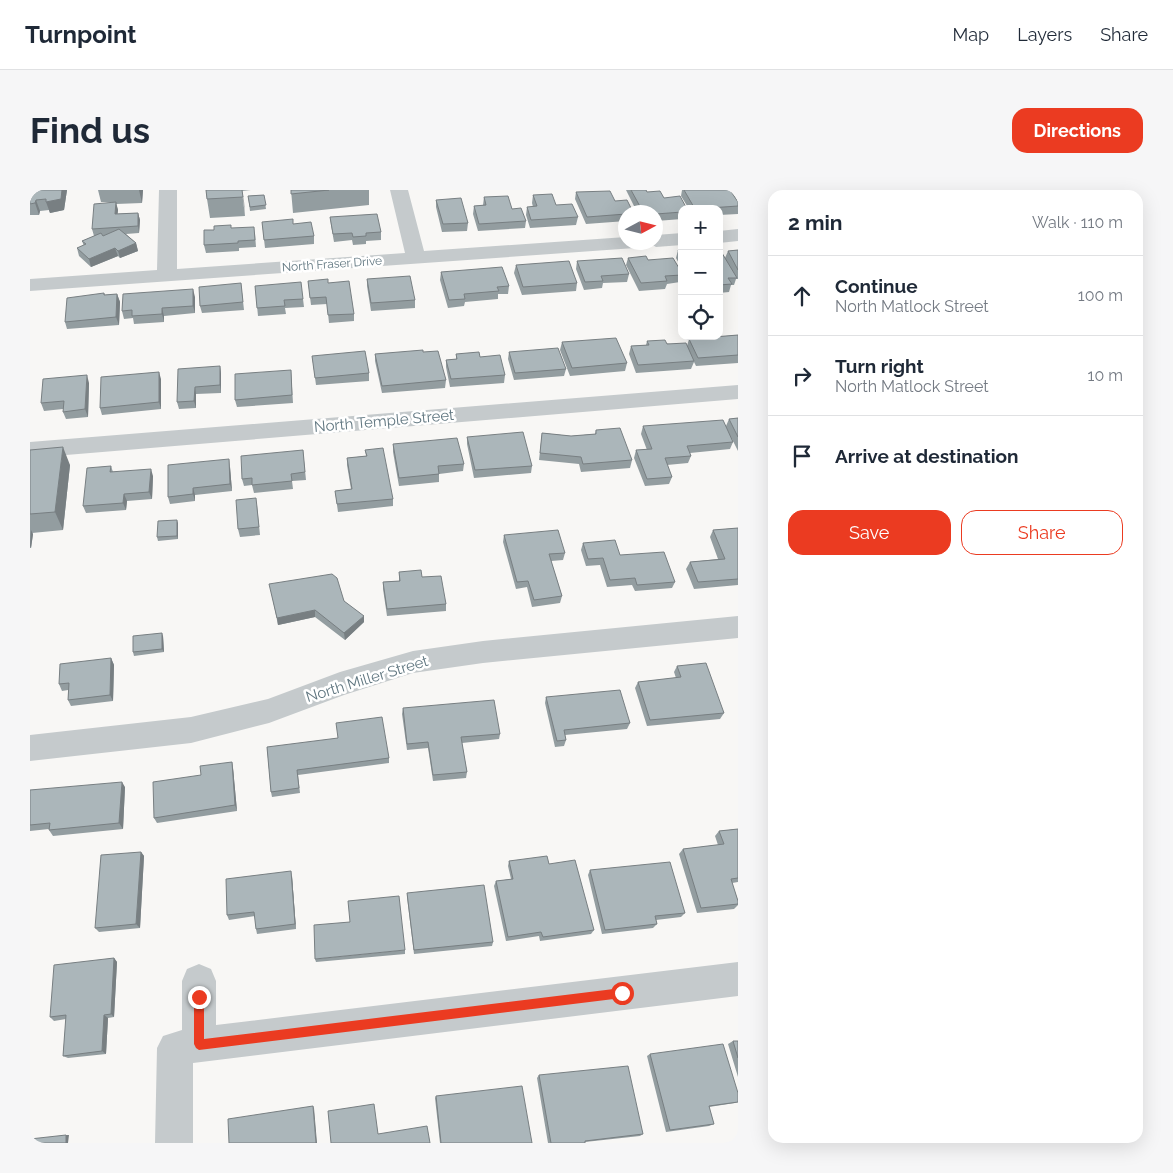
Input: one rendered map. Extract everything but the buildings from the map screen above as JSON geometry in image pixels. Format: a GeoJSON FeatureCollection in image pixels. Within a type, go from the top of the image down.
{"type":"FeatureCollection","features":[{"type":"Feature","properties":{"kind":"street"},"geometry":{"type":"LineString","coordinates":[[167,276],[168,190]]}},
{"type":"Feature","properties":{"kind":"street"},"geometry":{"type":"LineString","coordinates":[[399,190],[416,258]]}},
{"type":"Feature","properties":{"kind":"street"},"geometry":{"type":"LineString","coordinates":[[723,237],[738,235]]}},
{"type":"Feature","properties":{"kind":"street"},"geometry":{"type":"LineString","coordinates":[[663,240],[678,239]]}},
{"type":"Feature","properties":{"kind":"street","name":"North Fraser Drive"},"geometry":{"type":"LineString","coordinates":[[30,285],[618,243]]}},
{"type":"Feature","properties":{"kind":"street","name":"North Temple Street"},"geometry":{"type":"LineString","coordinates":[[30,450],[738,392]]}},
{"type":"Feature","properties":{"kind":"street","name":"North Miller Street"},"geometry":{"type":"LineString","coordinates":[[30,748],[190,730],[269,711],[340,684],[413,662],[483,652],[738,627]]}},
{"type":"Feature","properties":{"kind":"street"},"geometry":{"type":"LineString","coordinates":[[174,1143],[175,1048],[738,979]]}},
{"type":"Feature","properties":{"kind":"street"},"geometry":{"type":"LineString","coordinates":[[199,982],[199,1044]]}},
{"type":"Feature","properties":{"kind":"route"},"geometry":{"type":"LineString","coordinates":[[199,997],[199,1044],[622,993]]}}]}
